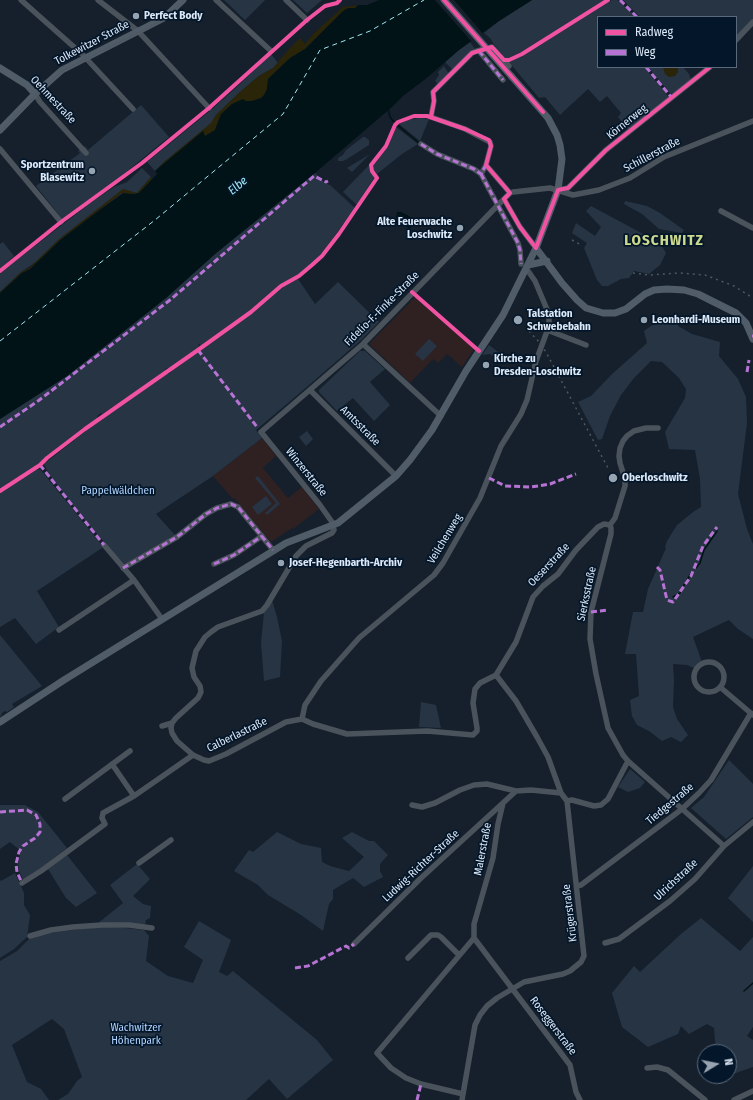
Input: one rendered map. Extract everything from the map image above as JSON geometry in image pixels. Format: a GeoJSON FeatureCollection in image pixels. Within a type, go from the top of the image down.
{"type":"FeatureCollection","features":[{"type":"Feature","properties":{"kind":"main road"},"geometry":{"type":"LineString","coordinates":[[0,722],[286,542],[333,525],[358,508],[396,476],[423,444],[441,416],[466,371],[503,315],[525,266],[536,248],[558,190],[562,159],[557,135],[548,118],[444,0]]}},
{"type":"Feature","properties":{"kind":"main road","name":"Tolkewitzer Straße"},"geometry":{"type":"LineString","coordinates":[[0,130],[35,94],[62,70],[136,30],[164,18],[178,1]]}},
{"type":"Feature","properties":{"kind":"main road","name":"Oehmestraße"},"geometry":{"type":"LineString","coordinates":[[0,68],[27,85],[35,94]]}},
{"type":"Feature","properties":{"kind":"main road"},"geometry":{"type":"LineString","coordinates":[[536,248],[573,296],[582,305],[592,310],[603,313],[615,313],[626,309],[644,294],[654,290],[684,290],[698,294],[736,313],[746,323],[753,339]]}},
{"type":"Feature","properties":{"kind":"main road"},"geometry":{"type":"LineString","coordinates":[[525,266],[546,261]]}},
{"type":"Feature","properties":{"kind":"street"},"geometry":{"type":"LineString","coordinates":[[21,0],[86,58],[133,109]]}},
{"type":"Feature","properties":{"kind":"street"},"geometry":{"type":"LineString","coordinates":[[98,0],[136,30],[209,108]]}},
{"type":"Feature","properties":{"kind":"street"},"geometry":{"type":"LineString","coordinates":[[216,0],[271,51]]}},
{"type":"Feature","properties":{"kind":"street"},"geometry":{"type":"LineString","coordinates":[[286,0],[307,20]]}},
{"type":"Feature","properties":{"kind":"street"},"geometry":{"type":"LineString","coordinates":[[737,39],[753,22]]}},
{"type":"Feature","properties":{"kind":"street"},"geometry":{"type":"LineString","coordinates":[[481,174],[486,165],[491,146],[489,140],[431,117],[434,101],[433,92],[472,53],[492,47],[507,62]]}},
{"type":"Feature","properties":{"kind":"street"},"geometry":{"type":"LineString","coordinates":[[479,51],[504,80]]}},
{"type":"Feature","properties":{"kind":"street","name":"Körnerweg"},"geometry":{"type":"LineString","coordinates":[[558,190],[568,188],[606,150],[709,68]]}},
{"type":"Feature","properties":{"kind":"street","name":"Oehmestraße"},"geometry":{"type":"LineString","coordinates":[[35,94],[40,102],[86,153]]}},
{"type":"Feature","properties":{"kind":"street","name":"Schillerstraße"},"geometry":{"type":"LineString","coordinates":[[510,193],[550,188],[571,195],[589,193],[630,178],[664,157],[753,121]]}},
{"type":"Feature","properties":{"kind":"street"},"geometry":{"type":"LineString","coordinates":[[421,144],[437,154],[474,169],[481,174],[518,244],[525,266]]}},
{"type":"Feature","properties":{"kind":"street"},"geometry":{"type":"LineString","coordinates":[[0,149],[61,222]]}},
{"type":"Feature","properties":{"kind":"street"},"geometry":{"type":"LineString","coordinates":[[486,165],[510,193]]}},
{"type":"Feature","properties":{"kind":"street","name":"Fidelio-F.-Finke-Straße"},"geometry":{"type":"LineString","coordinates":[[261,432],[363,344],[510,193]]}},
{"type":"Feature","properties":{"kind":"street"},"geometry":{"type":"LineString","coordinates":[[504,199],[520,227],[536,248]]}},
{"type":"Feature","properties":{"kind":"street"},"geometry":{"type":"LineString","coordinates":[[721,211],[753,228]]}},
{"type":"Feature","properties":{"kind":"street","name":"Veilchenweg"},"geometry":{"type":"LineString","coordinates":[[302,719],[305,705],[321,681],[359,638],[434,575],[443,563],[480,498],[501,446],[521,414],[527,400],[536,361],[550,319],[535,281],[525,266]]}},
{"type":"Feature","properties":{"kind":"street"},"geometry":{"type":"LineString","coordinates":[[547,330],[586,345]]}},
{"type":"Feature","properties":{"kind":"street"},"geometry":{"type":"LineString","coordinates":[[363,344],[441,416]]}},
{"type":"Feature","properties":{"kind":"street","name":"Amtsstraße"},"geometry":{"type":"LineString","coordinates":[[310,390],[396,476]]}},
{"type":"Feature","properties":{"kind":"street","name":"Sierksstraße"},"geometry":{"type":"LineString","coordinates":[[631,763],[623,755],[608,728],[590,639],[591,612],[611,534],[610,526],[616,518],[626,486],[620,463],[620,448],[627,436],[638,429],[658,428]]}},
{"type":"Feature","properties":{"kind":"street","name":"Winzerstraße"},"geometry":{"type":"LineString","coordinates":[[261,432],[320,505],[333,525]]}},
{"type":"Feature","properties":{"kind":"street"},"geometry":{"type":"LineString","coordinates":[[123,568],[176,537],[206,514],[231,504],[238,506],[273,550]]}},
{"type":"Feature","properties":{"kind":"street","name":"Oeserstraße"},"geometry":{"type":"LineString","coordinates":[[496,675],[516,642],[533,597],[543,586],[558,574],[586,538],[598,527],[604,524],[610,526]]}},
{"type":"Feature","properties":{"kind":"street"},"geometry":{"type":"LineString","coordinates":[[162,726],[172,723],[198,698],[200,686],[194,677],[192,668],[196,650],[205,637],[218,627],[262,611],[267,606],[296,556],[306,546],[332,532],[334,530],[333,525]]}},
{"type":"Feature","properties":{"kind":"street"},"geometry":{"type":"LineString","coordinates":[[214,564],[234,556],[262,536]]}},
{"type":"Feature","properties":{"kind":"street"},"geometry":{"type":"LineString","coordinates":[[104,545],[134,580],[162,619]]}},
{"type":"Feature","properties":{"kind":"street"},"geometry":{"type":"LineString","coordinates":[[60,630],[134,580]]}},
{"type":"Feature","properties":{"kind":"street"},"geometry":{"type":"LineString","coordinates":[[705,662],[710,662],[720,666],[724,672],[724,678],[720,687],[712,692],[700,689],[694,678],[695,671],[698,667],[705,662]]}},
{"type":"Feature","properties":{"kind":"street"},"geometry":{"type":"LineString","coordinates":[[302,719],[313,724],[347,734],[427,731],[470,735],[475,734],[477,731],[473,703],[475,689],[480,683],[496,675]]}},
{"type":"Feature","properties":{"kind":"street","name":"Krügerstraße"},"geometry":{"type":"LineString","coordinates":[[463,1097],[474,1031],[480,1015],[487,1006],[497,998],[524,982],[563,974],[575,968],[584,956],[577,886],[565,796],[561,792],[548,757],[540,742],[516,701],[496,675]]}},
{"type":"Feature","properties":{"kind":"street"},"geometry":{"type":"LineString","coordinates":[[720,687],[752,714]]}},
{"type":"Feature","properties":{"kind":"street","name":"Tiedgestraße"},"geometry":{"type":"LineString","coordinates":[[577,886],[581,886],[682,809],[700,793],[711,780],[752,714]]}},
{"type":"Feature","properties":{"kind":"street","name":"Calberlastraße"},"geometry":{"type":"LineString","coordinates":[[172,723],[172,733],[174,738],[193,755],[204,760],[214,759],[286,722],[302,719]]}},
{"type":"Feature","properties":{"kind":"street"},"geometry":{"type":"LineString","coordinates":[[65,799],[130,751]]}},
{"type":"Feature","properties":{"kind":"street"},"geometry":{"type":"LineString","coordinates":[[22,883],[41,871],[104,824],[102,818],[103,813],[134,796],[193,755]]}},
{"type":"Feature","properties":{"kind":"street"},"geometry":{"type":"LineString","coordinates":[[566,801],[572,800],[594,806],[601,805],[608,799],[631,763],[724,846]]}},
{"type":"Feature","properties":{"kind":"street"},"geometry":{"type":"LineString","coordinates":[[112,764],[134,796]]}},
{"type":"Feature","properties":{"kind":"street"},"geometry":{"type":"LineString","coordinates":[[412,805],[422,807],[435,803],[460,790],[474,785],[487,784],[516,791],[531,790],[561,792]]}},
{"type":"Feature","properties":{"kind":"street"},"geometry":{"type":"LineString","coordinates":[[503,803],[516,791]]}},
{"type":"Feature","properties":{"kind":"street","name":"Malerstraße"},"geometry":{"type":"LineString","coordinates":[[474,938],[474,924],[493,858],[503,803]]}},
{"type":"Feature","properties":{"kind":"street","name":"Ludwig-Richter-Straße"},"geometry":{"type":"LineString","coordinates":[[354,944],[420,879],[503,803]]}},
{"type":"Feature","properties":{"kind":"street","name":"Ulrichstraße"},"geometry":{"type":"LineString","coordinates":[[605,943],[619,939],[670,901],[695,879],[724,846],[753,822]]}},
{"type":"Feature","properties":{"kind":"street"},"geometry":{"type":"LineString","coordinates":[[139,863],[171,840]]}},
{"type":"Feature","properties":{"kind":"street"},"geometry":{"type":"LineString","coordinates":[[30,936],[51,930],[102,925],[129,925],[152,928]]}},
{"type":"Feature","properties":{"kind":"street"},"geometry":{"type":"LineString","coordinates":[[408,958],[427,938],[435,934],[444,938],[459,955]]}},
{"type":"Feature","properties":{"kind":"street"},"geometry":{"type":"LineString","coordinates":[[463,1097],[406,1078],[391,1068],[377,1053],[474,938]]}},
{"type":"Feature","properties":{"kind":"street","name":"Roseggerstraße"},"geometry":{"type":"LineString","coordinates":[[474,938],[570,1065],[576,1092],[580,1100]]}},
{"type":"Feature","properties":{"kind":"street"},"geometry":{"type":"LineString","coordinates":[[647,1068],[657,1066],[668,1070],[705,1100]]}},
{"type":"Feature","properties":{"kind":"street"},"geometry":{"type":"LineString","coordinates":[[734,1100],[753,1091]]}},
{"type":"Feature","properties":{"kind":"shaded area"},"geometry":{"type":"Polygon","coordinates":[[[415,297],[474,349],[462,367],[447,354],[438,363],[433,359],[410,383],[370,344],[415,297]]]}},
{"type":"Feature","properties":{"kind":"shaded area"},"geometry":{"type":"Polygon","coordinates":[[[262,438],[276,456],[263,468],[288,498],[302,487],[319,509],[293,529],[292,528],[271,542],[234,498],[232,498],[213,476],[262,438]]]}},
{"type":"Feature","properties":{"kind":"green space"},"geometry":{"type":"Polygon","coordinates":[[[224,0],[265,0],[245,20],[224,0]]]}},
{"type":"Feature","properties":{"kind":"green space"},"geometry":{"type":"Polygon","coordinates":[[[293,0],[322,0],[307,13],[293,0]]]}},
{"type":"Feature","properties":{"kind":"green space"},"geometry":{"type":"Polygon","coordinates":[[[532,0],[606,0],[521,52],[506,59],[490,38],[484,33],[499,21],[532,0]]]}},
{"type":"Feature","properties":{"kind":"green space"},"geometry":{"type":"Polygon","coordinates":[[[612,0],[617,0],[635,16],[597,16],[597,68],[645,68],[668,96],[668,98],[628,130],[618,117],[621,113],[607,96],[600,102],[588,89],[560,115],[545,97],[539,98],[509,62],[612,0]]]}},
{"type":"Feature","properties":{"kind":"green space"},"geometry":{"type":"Polygon","coordinates":[[[623,0],[753,0],[753,19],[737,37],[737,16],[639,16],[623,0]]]}},
{"type":"Feature","properties":{"kind":"green space"},"geometry":{"type":"Polygon","coordinates":[[[470,42],[475,49],[453,70],[445,62],[470,42]]]}},
{"type":"Feature","properties":{"kind":"green space"},"geometry":{"type":"Polygon","coordinates":[[[271,54],[278,63],[240,92],[216,115],[212,123],[155,171],[147,162],[211,110],[271,54]]]}},
{"type":"Feature","properties":{"kind":"green space"},"geometry":{"type":"Polygon","coordinates":[[[444,66],[449,74],[438,84],[435,81],[439,75],[438,72],[444,66]]]}},
{"type":"Feature","properties":{"kind":"green space"},"geometry":{"type":"Polygon","coordinates":[[[649,68],[684,68],[689,74],[691,80],[675,94],[670,93],[649,68]]]}},
{"type":"Feature","properties":{"kind":"green space","name":"Sportzentrum Blasewitz"},"geometry":{"type":"Polygon","coordinates":[[[141,105],[169,137],[115,181],[63,220],[36,186],[80,153],[78,151],[85,146],[88,150],[141,105]]]}},
{"type":"Feature","properties":{"kind":"green space"},"geometry":{"type":"Polygon","coordinates":[[[420,118],[429,119],[420,141],[399,124],[408,120],[420,118]]]}},
{"type":"Feature","properties":{"kind":"green space"},"geometry":{"type":"Polygon","coordinates":[[[396,127],[418,144],[402,154],[377,174],[373,169],[373,164],[388,147],[396,127]]]}},
{"type":"Feature","properties":{"kind":"green space"},"geometry":{"type":"Polygon","coordinates":[[[363,137],[369,140],[369,145],[347,159],[338,161],[338,158],[343,155],[346,150],[363,137]]]}},
{"type":"Feature","properties":{"kind":"green space"},"geometry":{"type":"Polygon","coordinates":[[[370,154],[352,172],[347,168],[370,154]]]}},
{"type":"Feature","properties":{"kind":"green space"},"geometry":{"type":"Polygon","coordinates":[[[369,165],[374,178],[357,205],[343,192],[369,165]]]}},
{"type":"Feature","properties":{"kind":"green space"},"geometry":{"type":"Polygon","coordinates":[[[142,168],[151,177],[137,193],[21,272],[0,292],[0,273],[89,204],[114,187],[127,182],[142,168]]]}},
{"type":"Feature","properties":{"kind":"green space"},"geometry":{"type":"Polygon","coordinates":[[[315,173],[324,183],[330,185],[355,208],[312,264],[303,272],[280,286],[248,313],[201,346],[198,343],[198,349],[170,369],[165,369],[166,372],[102,414],[101,413],[97,416],[98,418],[34,467],[0,489],[0,419],[67,376],[166,298],[215,254],[315,173]]]}},
{"type":"Feature","properties":{"kind":"green space"},"geometry":{"type":"Polygon","coordinates":[[[625,201],[647,206],[660,213],[684,230],[682,233],[659,229],[642,214],[624,204],[625,201]]]}},
{"type":"Feature","properties":{"kind":"green space"},"geometry":{"type":"Polygon","coordinates":[[[591,206],[660,243],[666,253],[660,265],[649,274],[634,271],[629,278],[621,279],[608,286],[602,286],[597,280],[584,248],[587,243],[572,233],[576,223],[595,236],[601,227],[586,211],[591,206]]]}},
{"type":"Feature","properties":{"kind":"green space"},"geometry":{"type":"Polygon","coordinates":[[[3,242],[14,256],[0,269],[0,244],[3,242]]]}},
{"type":"Feature","properties":{"kind":"green space","name":"Pappelwäldchen"},"geometry":{"type":"Polygon","coordinates":[[[298,279],[315,304],[338,282],[379,322],[362,339],[256,430],[262,438],[213,476],[156,514],[175,535],[124,564],[82,517],[49,474],[44,464],[105,416],[167,374],[171,373],[170,372],[244,318],[284,286],[298,279]]]}},
{"type":"Feature","properties":{"kind":"green space"},"geometry":{"type":"Polygon","coordinates":[[[667,316],[680,319],[678,326],[692,334],[720,342],[719,356],[738,379],[746,397],[747,423],[738,494],[747,529],[753,544],[753,639],[738,629],[729,620],[693,637],[702,662],[694,668],[687,665],[673,664],[673,707],[677,719],[688,735],[681,742],[671,737],[662,741],[649,731],[637,725],[632,716],[630,700],[639,696],[636,654],[625,654],[633,612],[643,612],[648,589],[666,548],[667,541],[677,525],[701,507],[700,479],[695,450],[669,449],[665,432],[685,398],[686,389],[679,378],[662,362],[651,361],[634,378],[621,395],[610,416],[602,439],[598,440],[578,402],[591,396],[612,374],[647,343],[644,331],[667,316]]]}},
{"type":"Feature","properties":{"kind":"green space"},"geometry":{"type":"Polygon","coordinates":[[[429,339],[437,346],[423,361],[415,354],[429,339]]]}},
{"type":"Feature","properties":{"kind":"green space"},"geometry":{"type":"Polygon","coordinates":[[[489,345],[502,355],[497,361],[495,357],[490,354],[482,355],[489,345]]]}},
{"type":"Feature","properties":{"kind":"green space"},"geometry":{"type":"Polygon","coordinates":[[[360,351],[365,351],[385,369],[370,382],[390,405],[374,421],[353,398],[337,411],[319,392],[319,390],[360,351]]]}},
{"type":"Feature","properties":{"kind":"green space"},"geometry":{"type":"Polygon","coordinates":[[[307,431],[313,439],[306,446],[299,437],[307,431]]]}},
{"type":"Feature","properties":{"kind":"green space"},"geometry":{"type":"Polygon","coordinates":[[[40,469],[101,544],[102,548],[37,591],[59,627],[36,644],[15,618],[0,627],[0,492],[40,469]]]}},
{"type":"Feature","properties":{"kind":"green space"},"geometry":{"type":"Polygon","coordinates":[[[258,476],[280,504],[267,515],[265,513],[276,503],[255,478],[258,476]]]}},
{"type":"Feature","properties":{"kind":"green space"},"geometry":{"type":"Polygon","coordinates":[[[266,496],[272,504],[258,515],[252,507],[266,496]]]}},
{"type":"Feature","properties":{"kind":"green space"},"geometry":{"type":"Polygon","coordinates":[[[272,600],[282,641],[280,677],[264,681],[261,643],[264,612],[272,600]]]}},
{"type":"Feature","properties":{"kind":"green space"},"geometry":{"type":"Polygon","coordinates":[[[0,635],[42,686],[12,704],[14,707],[7,712],[3,712],[0,717],[0,635]]]}},
{"type":"Feature","properties":{"kind":"green space"},"geometry":{"type":"Polygon","coordinates":[[[421,702],[436,705],[441,728],[419,727],[421,702]]]}},
{"type":"Feature","properties":{"kind":"green space"},"geometry":{"type":"Polygon","coordinates":[[[729,760],[753,784],[753,817],[726,839],[691,808],[704,797],[729,760]]]}},
{"type":"Feature","properties":{"kind":"green space"},"geometry":{"type":"Polygon","coordinates":[[[630,769],[645,782],[640,788],[628,792],[618,787],[630,769]]]}},
{"type":"Feature","properties":{"kind":"green space"},"geometry":{"type":"Polygon","coordinates":[[[0,805],[25,805],[38,812],[67,848],[24,881],[19,871],[18,864],[21,851],[10,842],[0,849],[0,805]]]}},
{"type":"Feature","properties":{"kind":"green space"},"geometry":{"type":"Polygon","coordinates":[[[277,832],[301,844],[321,848],[322,862],[330,866],[349,871],[364,857],[342,838],[352,832],[369,841],[374,841],[388,855],[380,864],[380,871],[383,877],[364,887],[353,878],[333,890],[333,899],[329,904],[323,931],[301,915],[268,895],[258,885],[234,871],[249,850],[253,852],[277,832]]]}},
{"type":"Feature","properties":{"kind":"green space"},"geometry":{"type":"Polygon","coordinates":[[[67,855],[97,893],[76,907],[66,898],[48,869],[67,855]]]}},
{"type":"Feature","properties":{"kind":"green space"},"geometry":{"type":"Polygon","coordinates":[[[137,864],[150,879],[133,896],[143,904],[151,906],[150,918],[146,920],[145,925],[97,924],[123,903],[110,885],[137,864]]]}},
{"type":"Feature","properties":{"kind":"green space"},"geometry":{"type":"Polygon","coordinates":[[[753,866],[753,922],[728,898],[753,866]]]}},
{"type":"Feature","properties":{"kind":"green space"},"geometry":{"type":"Polygon","coordinates":[[[15,873],[24,893],[24,905],[30,915],[27,937],[14,949],[0,958],[0,880],[1,881],[15,873]]]}},
{"type":"Feature","properties":{"kind":"green space"},"geometry":{"type":"Polygon","coordinates":[[[701,918],[740,951],[753,937],[753,1027],[747,1036],[753,1040],[753,1067],[737,1073],[737,1044],[715,1044],[714,1028],[707,1024],[689,1034],[681,1026],[678,1034],[648,1047],[622,1027],[612,993],[634,966],[640,972],[681,934],[701,918]]]}},
{"type":"Feature","properties":{"kind":"green space","name":"Wachwitzer Höhenpark"},"geometry":{"type":"Polygon","coordinates":[[[199,921],[231,940],[219,972],[227,976],[233,971],[317,1040],[333,1060],[287,1099],[269,1079],[246,1100],[58,1100],[68,1094],[77,1081],[82,1077],[64,1029],[52,1019],[12,1045],[27,1082],[41,1089],[49,1100],[0,1100],[0,961],[17,951],[30,938],[42,934],[101,927],[144,930],[149,936],[146,961],[168,976],[193,983],[203,960],[184,947],[199,921]]]}},
{"type":"Feature","properties":{"kind":"sand"},"geometry":{"type":"Polygon","coordinates":[[[358,5],[355,8],[348,8],[343,11],[305,49],[290,58],[268,79],[267,89],[261,98],[246,101],[221,114],[215,130],[205,136],[203,132],[155,171],[211,123],[216,115],[240,92],[259,76],[273,68],[300,38],[305,44],[313,34],[343,7],[358,5]]]}},
{"type":"Feature","properties":{"kind":"sand"},"geometry":{"type":"Polygon","coordinates":[[[663,68],[678,68],[678,72],[675,76],[669,77],[665,74],[663,68]]]}},
{"type":"Feature","properties":{"kind":"sand"},"geometry":{"type":"Polygon","coordinates":[[[151,177],[152,179],[139,193],[133,194],[122,193],[60,240],[30,269],[22,273],[0,293],[21,272],[29,268],[59,239],[123,189],[137,193],[151,177]]]}},
{"type":"Feature","properties":{"kind":"water","name":"Elbe"},"geometry":{"type":"Polygon","coordinates":[[[379,0],[532,0],[499,21],[459,50],[403,96],[315,173],[215,254],[166,298],[67,376],[0,419],[0,293],[22,273],[30,269],[60,240],[123,193],[139,193],[157,174],[155,171],[203,131],[205,136],[215,130],[221,114],[232,104],[243,99],[246,101],[252,101],[261,98],[267,89],[268,79],[290,58],[305,49],[343,11],[348,8],[355,8],[358,5],[367,5],[379,0]]]}},
{"type":"Feature","properties":{"kind":"water"},"geometry":{"type":"Polygon","coordinates":[[[397,212],[401,212],[409,216],[413,222],[412,227],[409,228],[399,221],[396,217],[397,212]]]}},
{"type":"Feature","properties":{"kind":"pier"},"geometry":{"type":"Polygon","coordinates":[[[435,0],[454,0],[484,35],[473,43],[435,0]]]}},
{"type":"Feature","properties":{"kind":"waterway"},"geometry":{"type":"LineString","coordinates":[[388,108],[390,117],[394,122],[419,143]]}},
{"type":"Feature","properties":{"kind":"waterway"},"geometry":{"type":"LineString","coordinates":[[696,568],[700,563],[704,550],[717,531]]}},
{"type":"Feature","properties":{"kind":"waterway"},"geometry":{"type":"LineString","coordinates":[[673,597],[680,593],[690,575]]}},
{"type":"Feature","properties":{"kind":"waterway"},"geometry":{"type":"LineString","coordinates":[[744,991],[753,983]]}},
{"type":"Feature","properties":{"kind":"ferry route"},"geometry":{"type":"LineString","coordinates":[[0,341],[155,220],[283,114],[320,50],[370,31],[424,0]]}},
{"type":"Feature","properties":{"kind":"tram line"},"geometry":{"type":"LineString","coordinates":[[0,132],[35,95],[62,71],[165,19],[184,0]]}},
{"type":"Feature","properties":{"kind":"railway"},"geometry":{"type":"LineString","coordinates":[[572,240],[581,245]]}},
{"type":"Feature","properties":{"kind":"railway"},"geometry":{"type":"LineString","coordinates":[[633,273],[649,275],[680,273],[705,275],[734,286],[753,298]]}},
{"type":"Feature","properties":{"kind":"railway"},"geometry":{"type":"LineString","coordinates":[[529,331],[540,343],[547,354],[608,468]]}},
{"type":"Feature","properties":{"kind":"marked path"},"geometry":{"type":"LineString","coordinates":[[620,0],[636,16]]}},
{"type":"Feature","properties":{"kind":"marked path"},"geometry":{"type":"LineString","coordinates":[[479,51],[503,80]]}},
{"type":"Feature","properties":{"kind":"marked path"},"geometry":{"type":"LineString","coordinates":[[647,68],[672,98]]}},
{"type":"Feature","properties":{"kind":"marked path"},"geometry":{"type":"LineString","coordinates":[[421,144],[437,154],[474,169],[481,174],[487,163]]}},
{"type":"Feature","properties":{"kind":"marked path"},"geometry":{"type":"LineString","coordinates":[[481,174],[518,243],[521,264]]}},
{"type":"Feature","properties":{"kind":"marked path"},"geometry":{"type":"LineString","coordinates":[[0,427],[38,401],[170,300],[314,176],[326,182],[328,181]]}},
{"type":"Feature","properties":{"kind":"marked path"},"geometry":{"type":"LineString","coordinates":[[198,350],[257,427]]}},
{"type":"Feature","properties":{"kind":"marked path"},"geometry":{"type":"LineString","coordinates":[[747,372],[749,360]]}},
{"type":"Feature","properties":{"kind":"marked path"},"geometry":{"type":"LineString","coordinates":[[40,465],[104,545]]}},
{"type":"Feature","properties":{"kind":"marked path"},"geometry":{"type":"LineString","coordinates":[[489,478],[505,486],[531,487],[550,484],[576,474]]}},
{"type":"Feature","properties":{"kind":"marked path"},"geometry":{"type":"LineString","coordinates":[[123,568],[177,537],[206,514],[217,508],[231,504],[238,507],[273,550]]}},
{"type":"Feature","properties":{"kind":"marked path"},"geometry":{"type":"LineString","coordinates":[[657,567],[660,570],[667,600],[673,602],[691,576],[703,546],[717,527]]}},
{"type":"Feature","properties":{"kind":"marked path"},"geometry":{"type":"LineString","coordinates":[[214,564],[234,555],[262,536]]}},
{"type":"Feature","properties":{"kind":"marked path"},"geometry":{"type":"LineString","coordinates":[[591,612],[608,610]]}},
{"type":"Feature","properties":{"kind":"marked path"},"geometry":{"type":"LineString","coordinates":[[0,812],[27,810],[36,815],[40,824],[40,832],[35,838],[23,846],[19,852],[16,864],[17,872],[22,883]]}},
{"type":"Feature","properties":{"kind":"marked path"},"geometry":{"type":"LineString","coordinates":[[295,968],[308,966],[346,946],[349,948],[354,944]]}},
{"type":"Feature","properties":{"kind":"marked path"},"geometry":{"type":"LineString","coordinates":[[417,1100],[421,1084]]}},
{"type":"Feature","properties":{"kind":"cycle path"},"geometry":{"type":"LineString","coordinates":[[0,271],[61,222],[142,163],[209,108],[307,20],[325,6],[337,3],[340,0]]}},
{"type":"Feature","properties":{"kind":"cycle path"},"geometry":{"type":"LineString","coordinates":[[444,0],[543,112]]}},
{"type":"Feature","properties":{"kind":"cycle path"},"geometry":{"type":"LineString","coordinates":[[431,117],[434,101],[433,92],[472,53],[492,47],[504,60],[509,60],[522,54],[608,0]]}},
{"type":"Feature","properties":{"kind":"cycle path"},"geometry":{"type":"LineString","coordinates":[[0,491],[40,465],[85,429],[251,312],[281,286],[299,276],[322,256],[339,234],[377,178],[372,171],[371,165],[386,146],[395,125],[398,122],[414,116],[427,116],[465,129],[489,140],[491,146],[486,165],[510,193],[504,199],[520,227],[536,248],[558,190],[568,188],[606,150],[709,68]]}},
{"type":"Feature","properties":{"kind":"cycle path"},"geometry":{"type":"LineString","coordinates":[[412,292],[479,351]]}},
{"type":"Feature","properties":{"kind":"place","name":"Perfect Body"},"geometry":{"type":"Point","coordinates":[136,16]}},
{"type":"Feature","properties":{"kind":"place","name":"Sportzentrum Blasewitz"},"geometry":{"type":"Point","coordinates":[92,171]}},
{"type":"Feature","properties":{"kind":"place","name":"Alte Feuerwache Loschwitz"},"geometry":{"type":"Point","coordinates":[460,228]}},
{"type":"Feature","properties":{"kind":"place","name":"Talstation Schwebebahn"},"geometry":{"type":"Point","coordinates":[518,320]}},
{"type":"Feature","properties":{"kind":"place","name":"Leonhardi-Museum"},"geometry":{"type":"Point","coordinates":[644,320]}},
{"type":"Feature","properties":{"kind":"place","name":"Kirche zu Dresden-Loschwitz"},"geometry":{"type":"Point","coordinates":[486,365]}},
{"type":"Feature","properties":{"kind":"place","name":"Oberloschwitz"},"geometry":{"type":"Point","coordinates":[613,478]}},
{"type":"Feature","properties":{"kind":"place","name":"Josef-Hegenbarth-Archiv"},"geometry":{"type":"Point","coordinates":[281,563]}},
{"type":"Feature","properties":{"kind":"district","name":"LOSCHWITZ"},"geometry":{"type":"Point","coordinates":[664,241]}}]}
